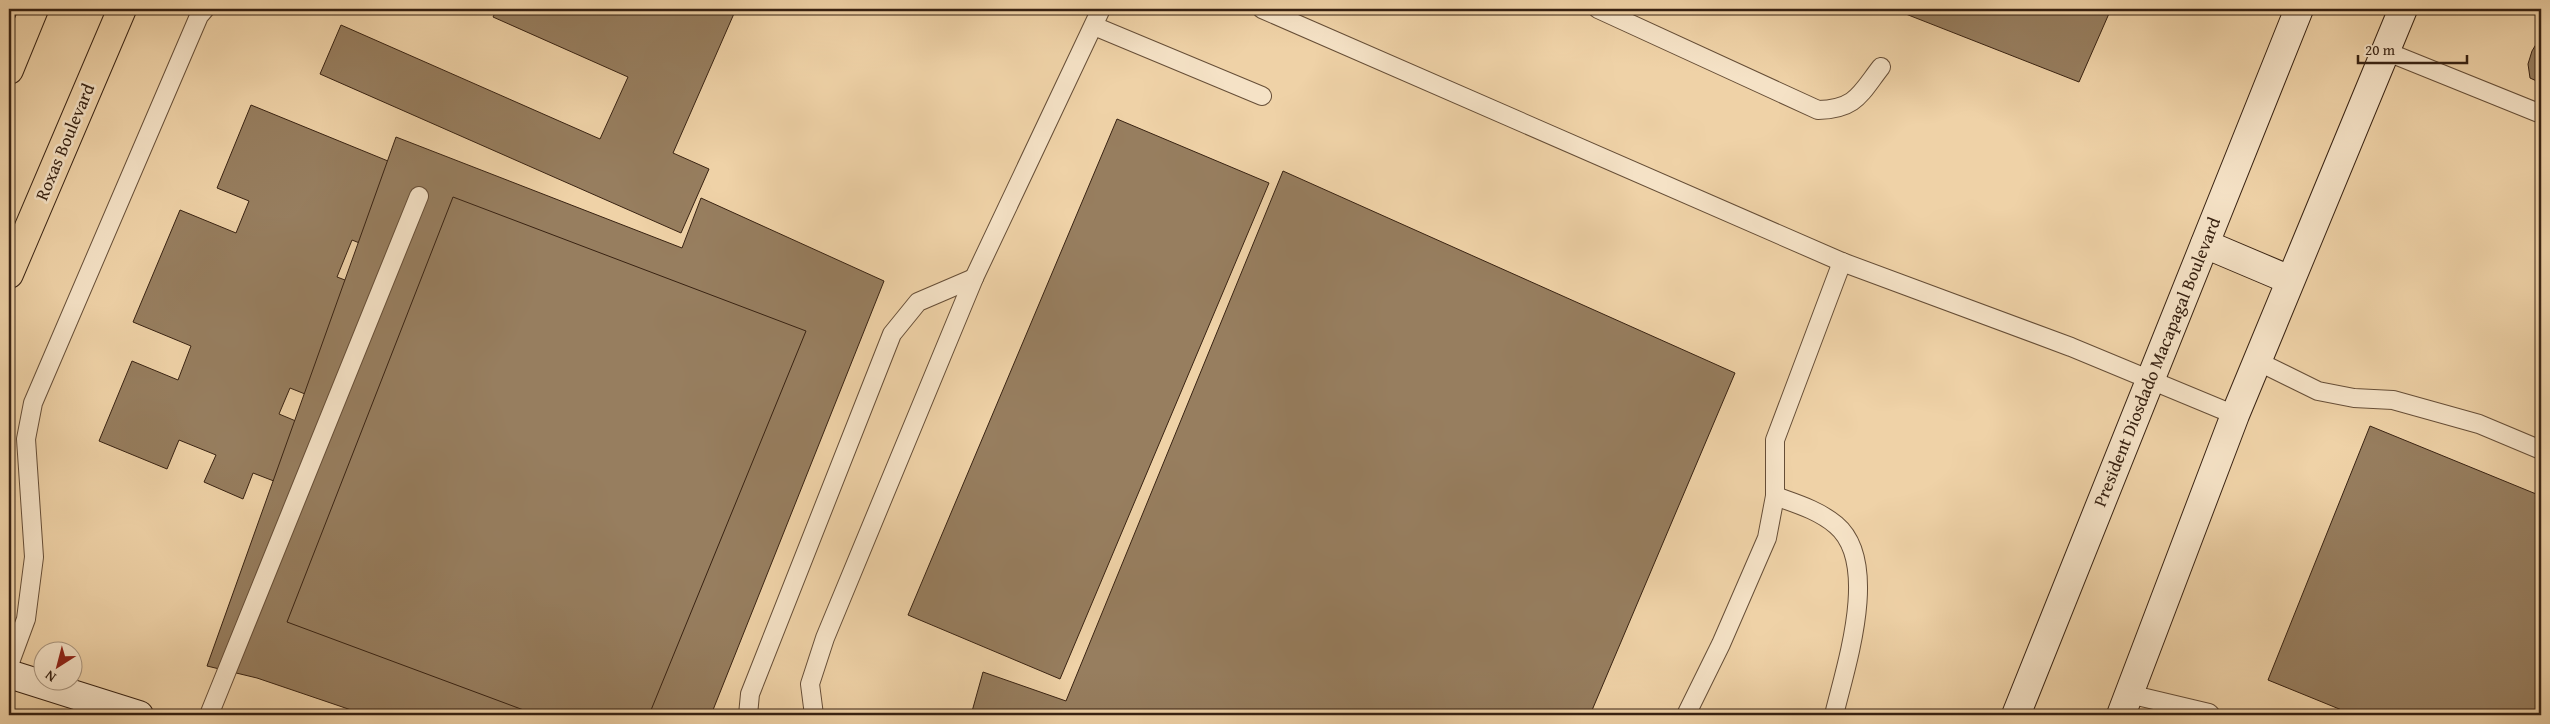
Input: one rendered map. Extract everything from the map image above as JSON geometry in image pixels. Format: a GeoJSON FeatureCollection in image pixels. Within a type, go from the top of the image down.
{"type":"FeatureCollection","features":[{"type":"Feature","properties":{"kind":"main road"},"geometry":{"type":"LineString","coordinates":[[9,70],[34,9]]}},
{"type":"Feature","properties":{"kind":"main road","name":"Roxas Boulevard"},"geometry":{"type":"LineString","coordinates":[[9,274],[122,9]]}},
{"type":"Feature","properties":{"kind":"main road","name":"President Diosdado Macapagal Boulevard"},"geometry":{"type":"LineString","coordinates":[[2016,715],[2299,9]]}},
{"type":"Feature","properties":{"kind":"main road"},"geometry":{"type":"LineString","coordinates":[[2125,705],[2235,415],[2403,9]]}},
{"type":"Feature","properties":{"kind":"main road"},"geometry":{"type":"LineString","coordinates":[[2205,244],[2290,280]]}},
{"type":"Feature","properties":{"kind":"main road"},"geometry":{"type":"LineString","coordinates":[[9,674],[139,715]]}},
{"type":"Feature","properties":{"kind":"lane"},"geometry":{"type":"LineString","coordinates":[[9,665],[26,619],[34,557],[26,439],[33,403],[199,16],[205,9]]}},
{"type":"Feature","properties":{"kind":"lane"},"geometry":{"type":"LineString","coordinates":[[814,715],[810,684],[825,638],[974,278],[1102,9]]}},
{"type":"Feature","properties":{"kind":"lane"},"geometry":{"type":"LineString","coordinates":[[1262,9],[1842,262],[2062,344],[2235,415]]}},
{"type":"Feature","properties":{"kind":"lane"},"geometry":{"type":"LineString","coordinates":[[1602,10],[1818,110],[1836,110],[1853,102],[1882,67]]}},
{"type":"Feature","properties":{"kind":"lane"},"geometry":{"type":"LineString","coordinates":[[1094,26],[1262,96]]}},
{"type":"Feature","properties":{"kind":"lane"},"geometry":{"type":"LineString","coordinates":[[2385,51],[2541,114]]}},
{"type":"Feature","properties":{"kind":"lane"},"geometry":{"type":"LineString","coordinates":[[209,715],[419,196]]}},
{"type":"Feature","properties":{"kind":"lane"},"geometry":{"type":"LineString","coordinates":[[1686,715],[1721,644],[1766,538],[1775,496],[1775,440],[1842,262]]}},
{"type":"Feature","properties":{"kind":"lane"},"geometry":{"type":"LineString","coordinates":[[748,715],[750,694],[892,334],[918,302],[974,278]]}},
{"type":"Feature","properties":{"kind":"lane"},"geometry":{"type":"LineString","coordinates":[[2257,361],[2318,391],[2354,398],[2393,400],[2479,424],[2541,450]]}},
{"type":"Feature","properties":{"kind":"lane"},"geometry":{"type":"LineString","coordinates":[[1775,496],[1814,509],[1838,527],[1851,546],[1858,579],[1856,619],[1834,715]]}},
{"type":"Feature","properties":{"kind":"lane"},"geometry":{"type":"LineString","coordinates":[[2125,705],[2209,713],[2211,715]]}},
{"type":"Feature","properties":{"kind":"building"},"geometry":{"type":"Polygon","coordinates":[[[497,9],[736,9],[673,153],[709,169],[681,233],[320,74],[341,25],[600,139],[628,77],[493,17],[497,9]]]}},
{"type":"Feature","properties":{"kind":"building"},"geometry":{"type":"Polygon","coordinates":[[[1893,9],[2111,9],[2079,82],[1893,9]]]}},
{"type":"Feature","properties":{"kind":"building"},"geometry":{"type":"Polygon","coordinates":[[[2541,36],[2541,83],[2530,78],[2528,64],[2532,51],[2541,36]]]}},
{"type":"Feature","properties":{"kind":"building"},"geometry":{"type":"Polygon","coordinates":[[[251,105],[410,170],[377,250],[352,240],[337,277],[361,286],[315,398],[290,388],[279,414],[303,424],[279,483],[253,473],[243,499],[204,482],[216,455],[179,440],[167,469],[99,441],[132,361],[178,380],[191,346],[133,322],[180,210],[236,233],[249,201],[217,188],[251,105]]]}},
{"type":"Feature","properties":{"kind":"building"},"geometry":{"type":"Polygon","coordinates":[[[1117,119],[1269,183],[1060,679],[908,615],[1117,119]]]}},
{"type":"Feature","properties":{"kind":"building"},"geometry":{"type":"Polygon","coordinates":[[[396,137],[682,248],[701,198],[884,281],[711,715],[366,715],[257,678],[207,666],[396,137]]]}},
{"type":"Feature","properties":{"kind":"building"},"geometry":{"type":"Polygon","coordinates":[[[1283,171],[1735,373],[1590,715],[971,715],[983,672],[1066,701],[1283,171]]]}},
{"type":"Feature","properties":{"kind":"building"},"geometry":{"type":"Polygon","coordinates":[[[453,197],[806,331],[649,715],[537,715],[287,622],[453,197]]]}},
{"type":"Feature","properties":{"kind":"building"},"geometry":{"type":"Polygon","coordinates":[[[2370,426],[2541,496],[2541,715],[2354,715],[2268,680],[2370,426]]]}}]}
